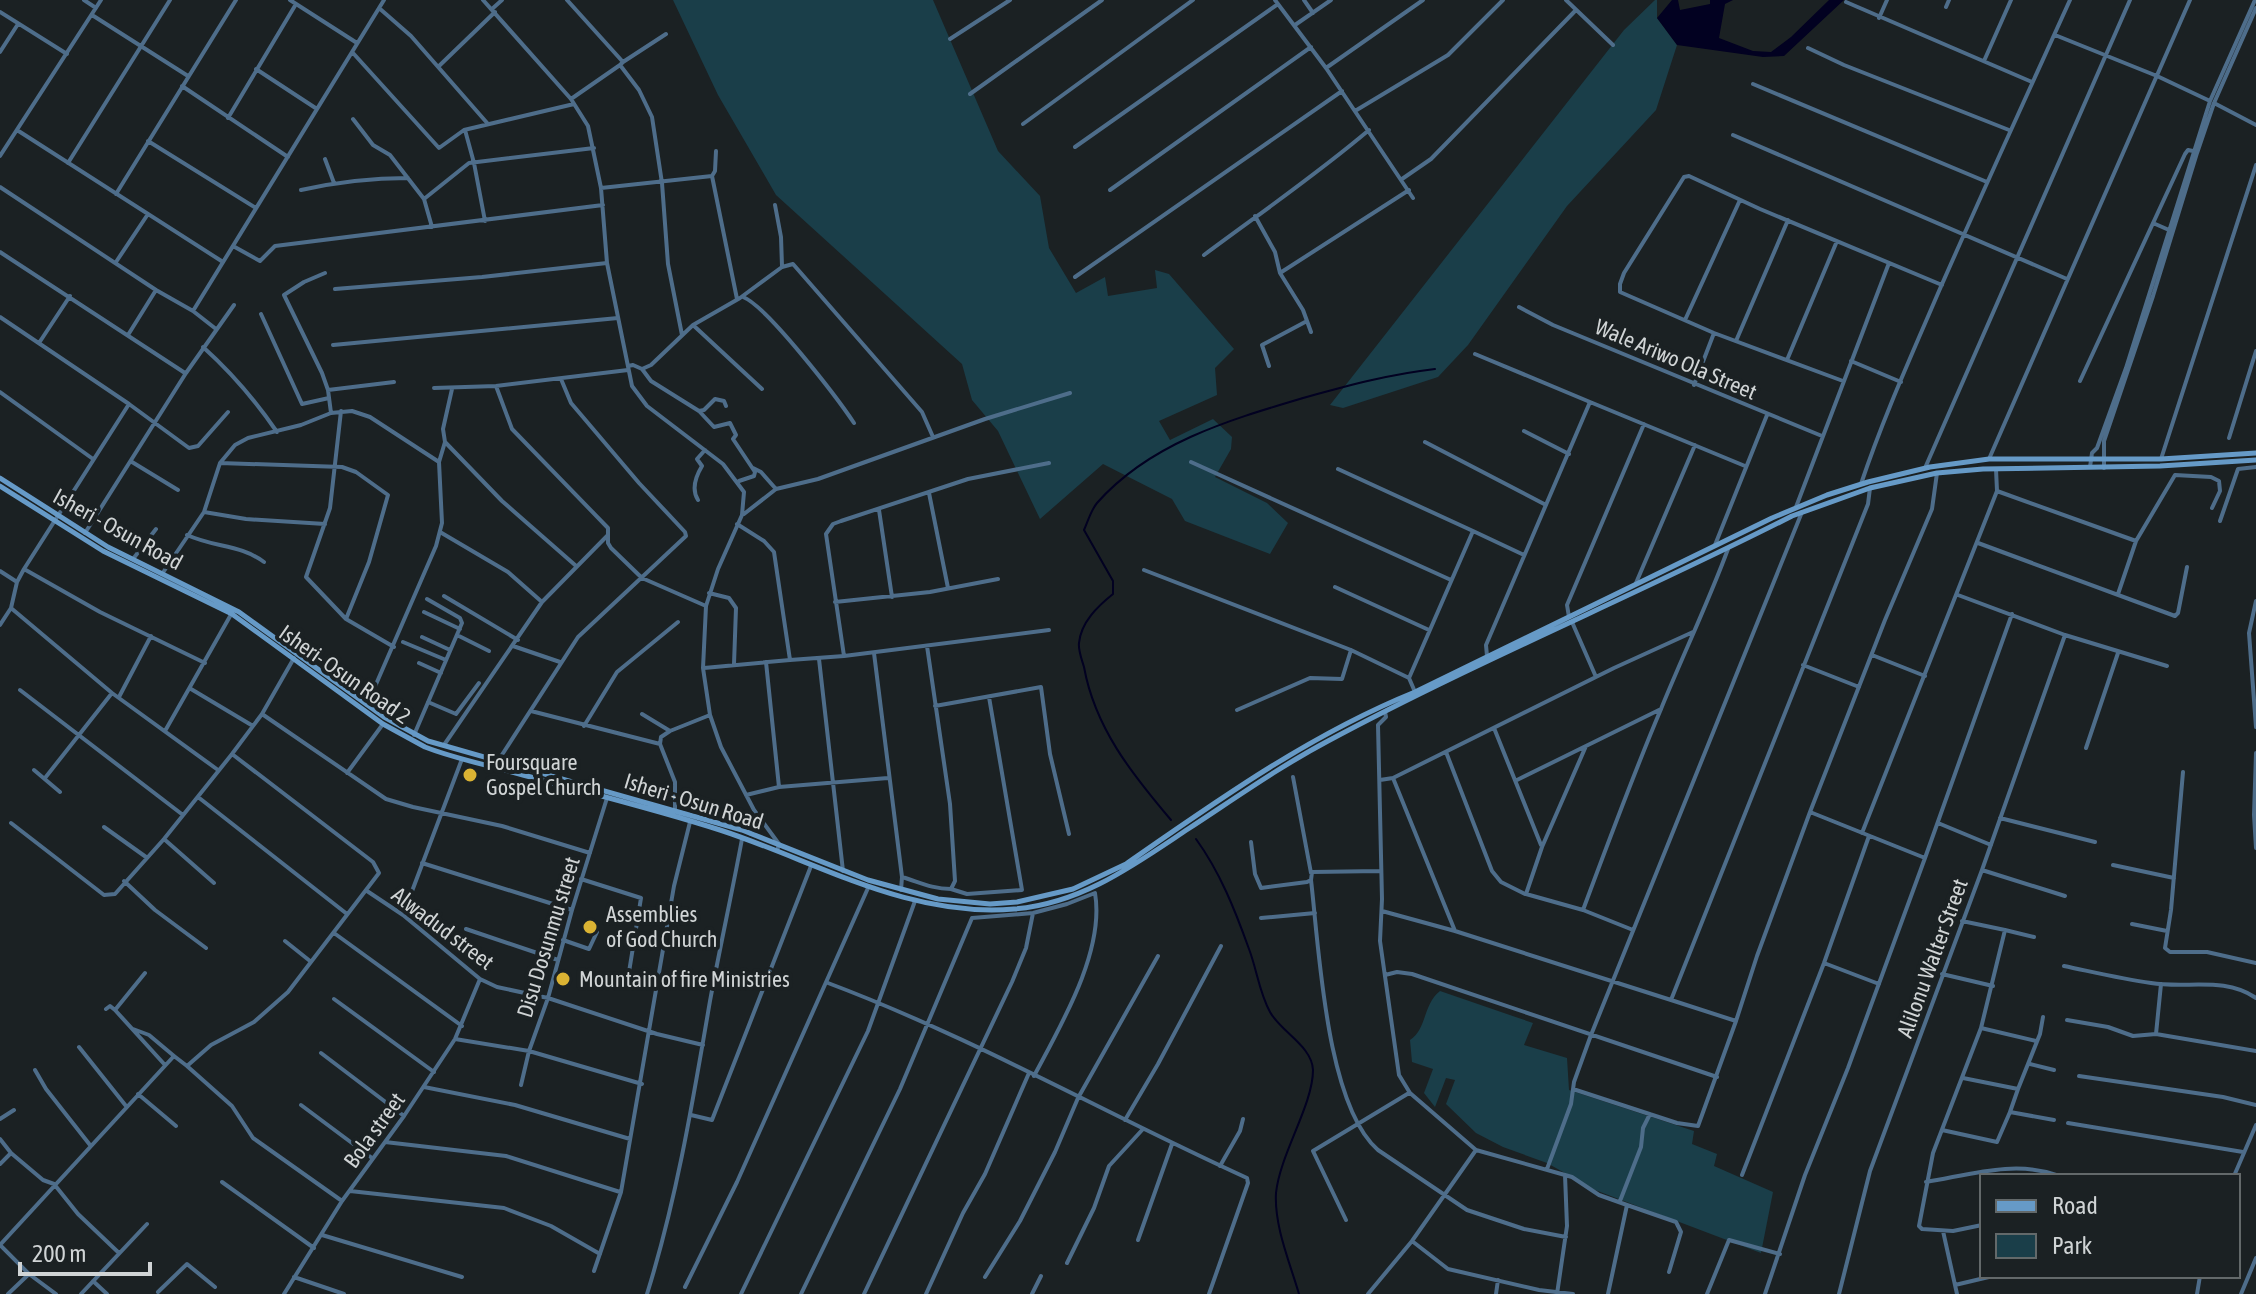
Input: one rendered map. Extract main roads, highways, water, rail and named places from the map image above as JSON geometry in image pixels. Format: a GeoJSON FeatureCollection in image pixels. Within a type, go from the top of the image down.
{"type":"FeatureCollection","features":[{"type":"Feature","properties":{"kind":"main road"},"geometry":{"type":"LineString","coordinates":[[1460,673],[1796,507],[1861,484],[1925,468],[1989,459],[2161,459],[2256,453]]}},
{"type":"Feature","properties":{"kind":"main road"},"geometry":{"type":"LineString","coordinates":[[1460,673],[1487,656],[1728,549],[1802,512],[1870,488],[1937,473],[2256,460]]}},
{"type":"Feature","properties":{"kind":"main road","name":"Isheri - Osun Road"},"geometry":{"type":"LineString","coordinates":[[0,478],[55,517],[233,611],[414,735],[442,747],[751,833],[778,848],[843,871],[938,899],[1017,902],[1058,893],[1099,878],[1126,864],[1296,751],[1360,716],[1460,673]]}},
{"type":"Feature","properties":{"kind":"main road","name":"Isheri- Osun Road 2"},"geometry":{"type":"LineString","coordinates":[[0,486],[55,517],[103,551],[233,611],[383,724],[425,747],[778,848],[811,866],[868,888],[915,901],[974,910],[1018,909],[1102,884],[1129,870],[1300,757],[1460,673]]}},
{"type":"Feature","properties":{"kind":"main road"},"geometry":{"type":"LineString","coordinates":[[1827,495],[1830,502]]}},
{"type":"Feature","properties":{"kind":"waterway"},"geometry":{"type":"LineString","coordinates":[[1171,820],[1142,785],[1106,730],[1089,689],[1080,655],[1083,628],[1096,609],[1113,594],[1113,581],[1084,530],[1093,509],[1118,482],[1141,464],[1192,436],[1275,406],[1336,389],[1435,369]]}},
{"type":"Feature","properties":{"kind":"waterway"},"geometry":{"type":"LineString","coordinates":[[1196,839],[1220,878],[1232,906],[1270,1012],[1302,1046],[1311,1061],[1312,1084],[1283,1162],[1276,1193],[1280,1231],[1299,1294]]}},
{"type":"Feature","properties":{"kind":"place","name":"Foursquare Gospel Church"},"geometry":{"type":"Point","coordinates":[470,775]}},
{"type":"Feature","properties":{"kind":"place","name":"Assemblies of God Church"},"geometry":{"type":"Point","coordinates":[590,927]}},
{"type":"Feature","properties":{"kind":"place","name":"Mountain of fire Ministries"},"geometry":{"type":"Point","coordinates":[563,979]}}]}
